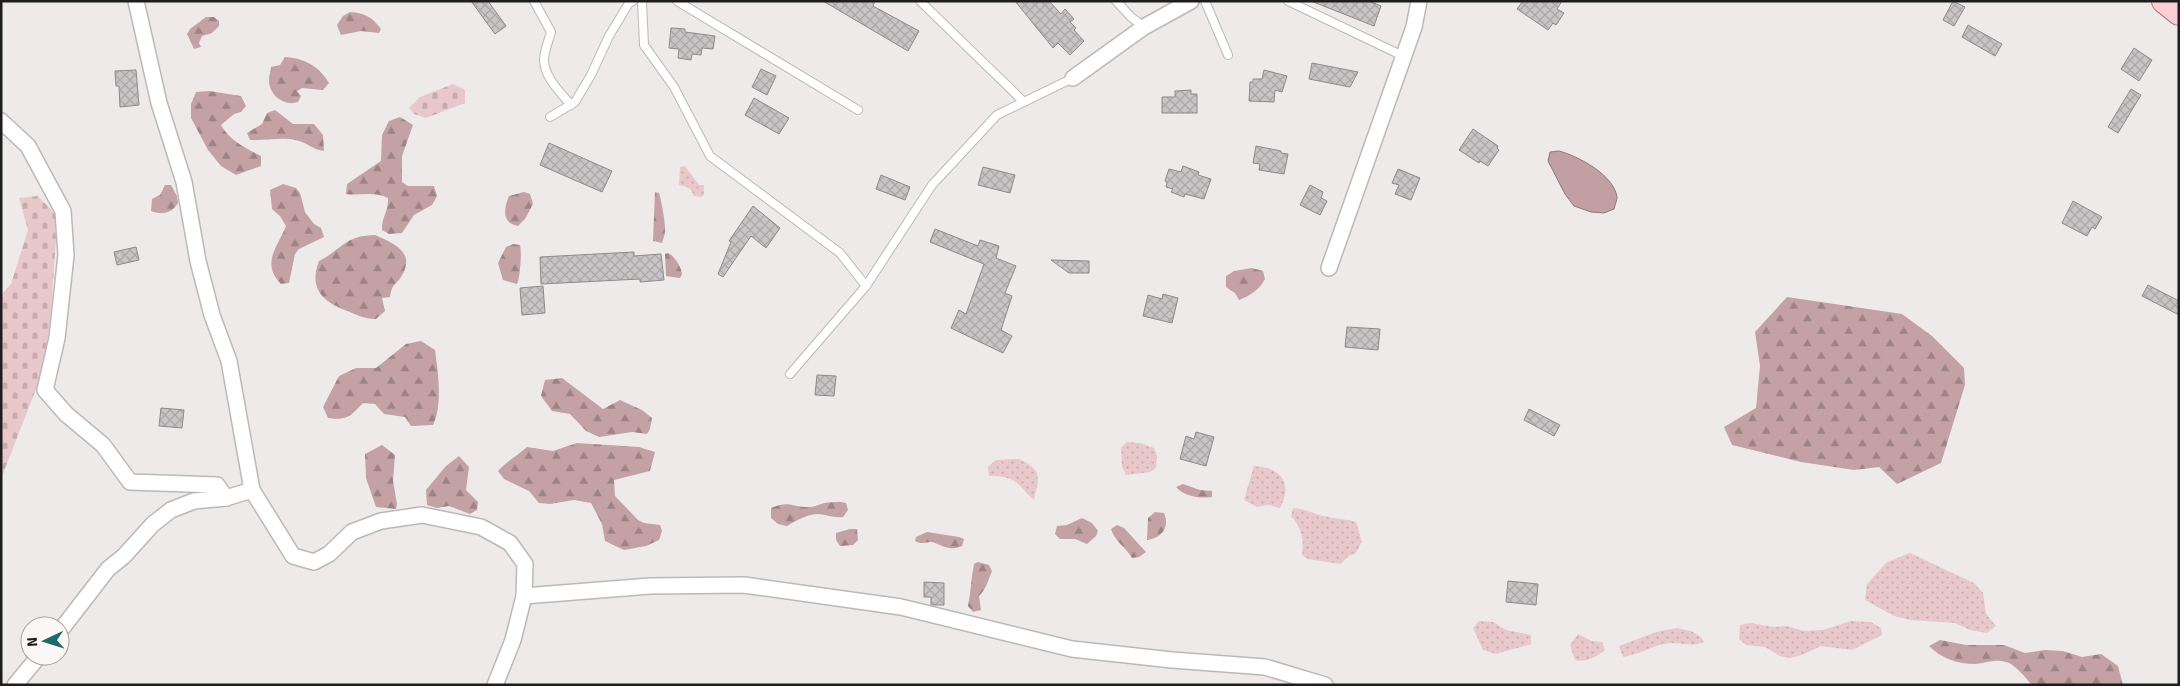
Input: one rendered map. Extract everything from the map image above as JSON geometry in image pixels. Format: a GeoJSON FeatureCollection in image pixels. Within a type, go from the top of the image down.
{"type":"FeatureCollection","features":[{"type":"Feature","properties":{"kind":"main road"},"geometry":{"type":"LineString","coordinates":[[2164,1],[2179,13]]}},
{"type":"Feature","properties":{"kind":"street"},"geometry":{"type":"LineString","coordinates":[[136,1],[159,103],[184,182],[198,261],[212,314],[229,361],[252,490],[293,556],[314,562],[329,554],[352,532],[381,521],[422,515],[481,527],[510,543],[525,564],[524,596],[513,640],[494,685]]}},
{"type":"Feature","properties":{"kind":"street"},"geometry":{"type":"LineString","coordinates":[[1073,78],[1144,27],[1191,1]]}},
{"type":"Feature","properties":{"kind":"street"},"geometry":{"type":"LineString","coordinates":[[1329,268],[1359,188],[1414,27],[1419,1]]}},
{"type":"Feature","properties":{"kind":"street"},"geometry":{"type":"LineString","coordinates":[[1,121],[28,146],[63,211],[66,255],[56,338],[45,390],[66,414],[103,444],[130,482],[217,485],[226,498]]}},
{"type":"Feature","properties":{"kind":"street"},"geometry":{"type":"LineString","coordinates":[[70,618],[108,569],[124,556],[146,530],[165,514],[194,500],[226,498],[252,490]]}},
{"type":"Feature","properties":{"kind":"street"},"geometry":{"type":"LineString","coordinates":[[524,596],[650,586],[744,585],[901,607],[1072,648],[1172,660],[1265,666],[1325,685]]}},
{"type":"Feature","properties":{"kind":"street"},"geometry":{"type":"LineString","coordinates":[[15,685],[31,666]]}},
{"type":"Feature","properties":{"kind":"lane"},"geometry":{"type":"LineString","coordinates":[[534,1],[551,32],[544,60],[546,70],[556,87],[571,105]]}},
{"type":"Feature","properties":{"kind":"lane"},"geometry":{"type":"LineString","coordinates":[[550,117],[575,102],[591,75],[609,36],[629,3],[633,1]]}},
{"type":"Feature","properties":{"kind":"lane"},"geometry":{"type":"LineString","coordinates":[[642,1],[644,45],[674,87],[710,156],[840,253],[866,286]]}},
{"type":"Feature","properties":{"kind":"lane"},"geometry":{"type":"LineString","coordinates":[[677,1],[858,110]]}},
{"type":"Feature","properties":{"kind":"lane"},"geometry":{"type":"LineString","coordinates":[[920,1],[1024,102]]}},
{"type":"Feature","properties":{"kind":"lane"},"geometry":{"type":"LineString","coordinates":[[1116,1],[1131,17],[1144,27]]}},
{"type":"Feature","properties":{"kind":"lane"},"geometry":{"type":"LineString","coordinates":[[1206,1],[1228,55]]}},
{"type":"Feature","properties":{"kind":"lane"},"geometry":{"type":"LineString","coordinates":[[1288,1],[1403,56]]}},
{"type":"Feature","properties":{"kind":"lane"},"geometry":{"type":"LineString","coordinates":[[790,374],[866,286],[932,185],[997,115],[1073,78]]}},
{"type":"Feature","properties":{"kind":"green space"},"geometry":{"type":"Polygon","coordinates":[[[350,12],[360,13],[374,21],[381,29],[379,33],[361,31],[341,35],[337,25],[343,16],[350,12]]]}},
{"type":"Feature","properties":{"kind":"green space"},"geometry":{"type":"Polygon","coordinates":[[[206,17],[214,17],[219,21],[219,26],[212,33],[202,36],[199,43],[201,47],[194,49],[187,34],[190,29],[206,17]]]}},
{"type":"Feature","properties":{"kind":"green space"},"geometry":{"type":"Polygon","coordinates":[[[285,57],[305,61],[321,72],[329,83],[323,90],[302,88],[297,91],[301,96],[298,102],[288,103],[283,101],[274,95],[269,85],[269,79],[271,67],[280,65],[285,57]]]}},
{"type":"Feature","properties":{"kind":"green space"},"geometry":{"type":"Polygon","coordinates":[[[453,84],[465,90],[465,103],[426,118],[414,114],[409,108],[420,97],[453,84]]]}},
{"type":"Feature","properties":{"kind":"green space"},"geometry":{"type":"Polygon","coordinates":[[[209,91],[241,96],[246,106],[241,112],[234,114],[221,125],[243,147],[261,156],[261,166],[236,175],[221,166],[208,150],[191,118],[191,104],[196,92],[209,91]]]}},
{"type":"Feature","properties":{"kind":"green space"},"geometry":{"type":"Polygon","coordinates":[[[275,110],[293,124],[314,124],[323,135],[324,151],[295,140],[250,140],[247,133],[262,124],[267,113],[275,110]]]}},
{"type":"Feature","properties":{"kind":"green space"},"geometry":{"type":"Polygon","coordinates":[[[400,117],[413,125],[402,156],[402,182],[408,186],[434,186],[437,196],[432,205],[414,215],[402,233],[389,234],[382,230],[388,198],[373,194],[346,194],[347,184],[381,161],[382,135],[389,121],[400,117]]]}},
{"type":"Feature","properties":{"kind":"green space"},"geometry":{"type":"Polygon","coordinates":[[[685,166],[699,185],[704,185],[704,195],[701,197],[694,196],[690,188],[679,185],[680,167],[685,166]]]}},
{"type":"Feature","properties":{"kind":"green space"},"geometry":{"type":"Polygon","coordinates":[[[283,184],[296,188],[300,193],[305,212],[314,224],[321,228],[324,237],[299,249],[295,254],[289,283],[281,284],[275,276],[271,262],[275,248],[286,226],[280,216],[272,209],[270,190],[283,184]]]}},
{"type":"Feature","properties":{"kind":"green space"},"geometry":{"type":"Polygon","coordinates":[[[165,185],[171,185],[177,196],[178,203],[166,213],[151,211],[152,199],[160,195],[165,185]]]}},
{"type":"Feature","properties":{"kind":"green space"},"geometry":{"type":"Polygon","coordinates":[[[524,192],[530,194],[533,204],[525,219],[518,226],[509,222],[506,218],[505,210],[509,196],[524,192]]]}},
{"type":"Feature","properties":{"kind":"green space"},"geometry":{"type":"Polygon","coordinates":[[[655,192],[659,193],[664,218],[665,232],[662,243],[653,241],[655,192]]]}},
{"type":"Feature","properties":{"kind":"green space"},"geometry":{"type":"Polygon","coordinates":[[[38,196],[55,214],[56,239],[50,324],[41,376],[1,479],[1,295],[11,284],[28,230],[19,198],[38,196]]]}},
{"type":"Feature","properties":{"kind":"green space"},"geometry":{"type":"Polygon","coordinates":[[[375,235],[389,241],[401,250],[405,255],[406,261],[401,277],[393,287],[390,297],[382,298],[385,311],[376,319],[360,316],[326,300],[317,288],[316,280],[319,261],[350,240],[375,235]]]}},
{"type":"Feature","properties":{"kind":"green space"},"geometry":{"type":"Polygon","coordinates":[[[513,244],[520,245],[521,248],[520,271],[517,284],[503,280],[498,263],[506,247],[513,244]]]}},
{"type":"Feature","properties":{"kind":"green space"},"geometry":{"type":"Polygon","coordinates":[[[668,253],[679,265],[682,274],[680,278],[666,276],[665,254],[668,253]]]}},
{"type":"Feature","properties":{"kind":"green space"},"geometry":{"type":"Polygon","coordinates":[[[1252,268],[1263,271],[1265,279],[1254,292],[1239,300],[1235,293],[1226,287],[1226,276],[1234,271],[1252,268]]]}},
{"type":"Feature","properties":{"kind":"green space"},"geometry":{"type":"Polygon","coordinates":[[[1787,297],[1902,314],[1932,336],[1964,368],[1965,385],[1941,463],[1897,484],[1879,467],[1854,470],[1801,462],[1732,445],[1724,427],[1756,408],[1760,366],[1755,332],[1787,297]]]}},
{"type":"Feature","properties":{"kind":"green space"},"geometry":{"type":"Polygon","coordinates":[[[421,341],[435,350],[439,398],[433,425],[411,426],[405,417],[384,414],[375,404],[363,403],[348,417],[340,419],[328,418],[323,407],[339,376],[356,368],[376,368],[406,344],[421,341]]]}},
{"type":"Feature","properties":{"kind":"green space"},"geometry":{"type":"Polygon","coordinates":[[[562,378],[603,409],[620,400],[642,410],[652,418],[647,434],[632,432],[599,437],[586,431],[570,414],[552,411],[541,396],[545,380],[562,378]]]}},
{"type":"Feature","properties":{"kind":"green space"},"geometry":{"type":"Polygon","coordinates":[[[1126,442],[1140,443],[1154,448],[1157,456],[1156,468],[1150,472],[1126,475],[1122,466],[1121,448],[1126,442]]]}},
{"type":"Feature","properties":{"kind":"green space"},"geometry":{"type":"Polygon","coordinates":[[[577,443],[639,447],[655,452],[650,471],[614,480],[615,496],[638,520],[644,523],[660,525],[662,531],[659,540],[646,546],[624,550],[605,541],[602,524],[591,503],[574,500],[550,504],[539,503],[529,491],[504,479],[498,471],[527,447],[553,451],[577,443]]]}},
{"type":"Feature","properties":{"kind":"green space"},"geometry":{"type":"Polygon","coordinates":[[[382,445],[395,455],[393,481],[397,504],[396,509],[376,507],[366,478],[365,454],[382,445]]]}},
{"type":"Feature","properties":{"kind":"green space"},"geometry":{"type":"Polygon","coordinates":[[[459,456],[469,467],[466,490],[478,502],[477,510],[470,514],[449,506],[437,508],[427,505],[426,490],[446,466],[459,456]]]}},
{"type":"Feature","properties":{"kind":"green space"},"geometry":{"type":"Polygon","coordinates":[[[1019,459],[1036,471],[1038,480],[1034,500],[1011,479],[989,476],[988,467],[996,460],[1019,459]]]}},
{"type":"Feature","properties":{"kind":"green space"},"geometry":{"type":"Polygon","coordinates":[[[1254,466],[1271,469],[1282,478],[1286,491],[1280,508],[1269,505],[1257,507],[1244,500],[1254,466]]]}},
{"type":"Feature","properties":{"kind":"green space"},"geometry":{"type":"Polygon","coordinates":[[[1183,484],[1200,490],[1212,491],[1212,497],[1203,498],[1183,493],[1176,487],[1183,484]]]}},
{"type":"Feature","properties":{"kind":"green space"},"geometry":{"type":"Polygon","coordinates":[[[841,502],[846,503],[848,510],[843,517],[814,514],[787,526],[778,524],[771,518],[771,508],[782,504],[809,507],[841,502]]]}},
{"type":"Feature","properties":{"kind":"green space"},"geometry":{"type":"Polygon","coordinates":[[[1293,508],[1356,522],[1362,542],[1355,554],[1350,555],[1340,564],[1308,559],[1302,555],[1303,544],[1301,534],[1298,525],[1291,516],[1293,508]]]}},
{"type":"Feature","properties":{"kind":"green space"},"geometry":{"type":"Polygon","coordinates":[[[1155,512],[1164,513],[1166,518],[1165,527],[1157,537],[1147,540],[1148,518],[1155,512]]]}},
{"type":"Feature","properties":{"kind":"green space"},"geometry":{"type":"Polygon","coordinates":[[[1082,518],[1092,523],[1098,531],[1096,536],[1087,544],[1075,539],[1060,539],[1055,534],[1057,526],[1067,525],[1082,518]]]}},
{"type":"Feature","properties":{"kind":"green space"},"geometry":{"type":"Polygon","coordinates":[[[1117,525],[1124,528],[1146,552],[1139,557],[1132,558],[1111,529],[1117,525]]]}},
{"type":"Feature","properties":{"kind":"green space"},"geometry":{"type":"Polygon","coordinates":[[[857,529],[858,540],[853,545],[840,546],[836,540],[836,533],[857,529]]]}},
{"type":"Feature","properties":{"kind":"green space"},"geometry":{"type":"Polygon","coordinates":[[[927,532],[964,539],[962,546],[951,548],[933,542],[921,543],[915,541],[916,537],[927,532]]]}},
{"type":"Feature","properties":{"kind":"green space"},"geometry":{"type":"Polygon","coordinates":[[[1910,553],[1974,583],[1983,593],[1986,614],[1996,626],[1987,633],[1970,630],[1955,623],[1910,620],[1894,616],[1865,600],[1867,584],[1887,562],[1910,553]]]}},
{"type":"Feature","properties":{"kind":"green space"},"geometry":{"type":"Polygon","coordinates":[[[978,562],[989,565],[992,571],[985,588],[979,596],[981,610],[973,612],[968,606],[974,564],[978,562]]]}},
{"type":"Feature","properties":{"kind":"green space"},"geometry":{"type":"Polygon","coordinates":[[[1479,621],[1493,622],[1506,630],[1531,635],[1531,644],[1496,654],[1483,650],[1473,628],[1479,621]]]}},
{"type":"Feature","properties":{"kind":"green space"},"geometry":{"type":"Polygon","coordinates":[[[1851,621],[1871,622],[1881,628],[1882,635],[1852,650],[1821,646],[1802,655],[1790,658],[1780,656],[1765,647],[1746,645],[1739,639],[1740,625],[1750,623],[1774,627],[1786,626],[1804,631],[1823,630],[1851,621]]]}},
{"type":"Feature","properties":{"kind":"green space"},"geometry":{"type":"Polygon","coordinates":[[[1677,628],[1691,631],[1701,637],[1704,642],[1692,645],[1665,644],[1623,657],[1619,646],[1656,632],[1677,628]]]}},
{"type":"Feature","properties":{"kind":"green space"},"geometry":{"type":"Polygon","coordinates":[[[1578,634],[1592,641],[1602,642],[1605,650],[1590,659],[1575,660],[1570,645],[1578,634]]]}},
{"type":"Feature","properties":{"kind":"green space"},"geometry":{"type":"Polygon","coordinates":[[[1940,640],[1966,645],[2004,645],[2025,653],[2045,650],[2063,651],[2082,657],[2101,654],[2118,666],[2123,685],[2032,685],[2009,663],[1996,661],[1968,664],[1944,657],[1929,646],[1940,640]]]}},
{"type":"Feature","properties":{"kind":"shaded area"},"geometry":{"type":"Polygon","coordinates":[[[1559,151],[1585,162],[1609,181],[1617,197],[1614,209],[1604,213],[1591,212],[1574,206],[1565,194],[1548,161],[1550,152],[1559,151]]]}},
{"type":"Feature","properties":{"kind":"building"},"geometry":{"type":"Polygon","coordinates":[[[471,1],[488,1],[506,26],[495,34],[471,1]]]}},
{"type":"Feature","properties":{"kind":"building"},"geometry":{"type":"Polygon","coordinates":[[[823,1],[875,1],[873,6],[919,31],[908,51],[823,1]]]}},
{"type":"Feature","properties":{"kind":"building"},"geometry":{"type":"Polygon","coordinates":[[[1015,1],[1049,1],[1061,14],[1065,9],[1074,19],[1070,22],[1076,28],[1074,30],[1084,41],[1070,55],[1058,43],[1053,48],[1015,1]]]}},
{"type":"Feature","properties":{"kind":"building"},"geometry":{"type":"Polygon","coordinates":[[[1311,1],[1369,1],[1381,6],[1374,26],[1311,1]]]}},
{"type":"Feature","properties":{"kind":"building"},"geometry":{"type":"Polygon","coordinates":[[[1523,1],[1562,1],[1557,9],[1564,13],[1556,25],[1553,23],[1548,30],[1517,9],[1523,1]]]}},
{"type":"Feature","properties":{"kind":"building"},"geometry":{"type":"Polygon","coordinates":[[[1953,1],[1965,7],[1954,26],[1943,20],[1953,1]]]}},
{"type":"Feature","properties":{"kind":"building"},"geometry":{"type":"Polygon","coordinates":[[[1968,25],[2002,44],[1995,56],[1962,37],[1968,25]]]}},
{"type":"Feature","properties":{"kind":"building"},"geometry":{"type":"Polygon","coordinates":[[[671,28],[685,29],[685,32],[715,36],[713,49],[702,48],[701,55],[692,54],[691,60],[678,58],[679,49],[669,48],[671,28]]]}},
{"type":"Feature","properties":{"kind":"building"},"geometry":{"type":"Polygon","coordinates":[[[2134,48],[2152,60],[2139,81],[2121,69],[2134,48]]]}},
{"type":"Feature","properties":{"kind":"building"},"geometry":{"type":"Polygon","coordinates":[[[1312,63],[1358,72],[1350,87],[1309,79],[1312,63]]]}},
{"type":"Feature","properties":{"kind":"building"},"geometry":{"type":"Polygon","coordinates":[[[761,69],[776,76],[767,95],[752,87],[761,69]]]}},
{"type":"Feature","properties":{"kind":"building"},"geometry":{"type":"Polygon","coordinates":[[[136,70],[139,105],[120,107],[119,86],[116,86],[115,71],[136,70]]]}},
{"type":"Feature","properties":{"kind":"building"},"geometry":{"type":"Polygon","coordinates":[[[1264,70],[1287,76],[1282,92],[1275,90],[1274,102],[1249,101],[1250,82],[1253,82],[1253,79],[1262,79],[1264,70]]]}},
{"type":"Feature","properties":{"kind":"building"},"geometry":{"type":"Polygon","coordinates":[[[2131,89],[2141,95],[2118,133],[2108,127],[2131,89]]]}},
{"type":"Feature","properties":{"kind":"building"},"geometry":{"type":"Polygon","coordinates":[[[1191,90],[1191,94],[1197,94],[1197,113],[1162,113],[1162,97],[1175,97],[1175,91],[1191,90]]]}},
{"type":"Feature","properties":{"kind":"building"},"geometry":{"type":"Polygon","coordinates":[[[754,98],[789,118],[779,134],[745,115],[754,98]]]}},
{"type":"Feature","properties":{"kind":"building"},"geometry":{"type":"Polygon","coordinates":[[[1473,129],[1498,146],[1499,150],[1488,166],[1480,161],[1479,163],[1459,150],[1473,129]]]}},
{"type":"Feature","properties":{"kind":"building"},"geometry":{"type":"Polygon","coordinates":[[[549,143],[612,171],[602,192],[540,165],[549,143]]]}},
{"type":"Feature","properties":{"kind":"building"},"geometry":{"type":"Polygon","coordinates":[[[1256,146],[1288,154],[1284,174],[1259,170],[1260,164],[1253,163],[1256,146]]]}},
{"type":"Feature","properties":{"kind":"building"},"geometry":{"type":"Polygon","coordinates":[[[1183,166],[1199,172],[1198,175],[1211,179],[1204,199],[1185,194],[1184,197],[1171,192],[1173,189],[1166,187],[1167,182],[1165,181],[1169,169],[1181,172],[1183,166]]]}},
{"type":"Feature","properties":{"kind":"building"},"geometry":{"type":"Polygon","coordinates":[[[983,167],[1015,175],[1010,193],[978,185],[983,167]]]}},
{"type":"Feature","properties":{"kind":"building"},"geometry":{"type":"Polygon","coordinates":[[[1398,169],[1420,178],[1411,200],[1395,194],[1399,185],[1392,183],[1398,169]]]}},
{"type":"Feature","properties":{"kind":"building"},"geometry":{"type":"Polygon","coordinates":[[[881,175],[910,187],[905,200],[876,189],[881,175]]]}},
{"type":"Feature","properties":{"kind":"building"},"geometry":{"type":"Polygon","coordinates":[[[1310,185],[1323,192],[1321,198],[1327,201],[1320,215],[1300,205],[1310,185]]]}},
{"type":"Feature","properties":{"kind":"building"},"geometry":{"type":"Polygon","coordinates":[[[2073,201],[2102,217],[2095,229],[2092,227],[2087,236],[2062,223],[2073,201]]]}},
{"type":"Feature","properties":{"kind":"building"},"geometry":{"type":"Polygon","coordinates":[[[753,206],[780,228],[766,248],[751,236],[723,277],[718,274],[731,242],[729,241],[753,206]]]}},
{"type":"Feature","properties":{"kind":"building"},"geometry":{"type":"Polygon","coordinates":[[[935,229],[978,246],[980,240],[999,246],[996,258],[1016,266],[1005,293],[1012,296],[1001,330],[1012,336],[1003,353],[951,328],[959,310],[966,314],[984,264],[930,242],[935,229]]]}},
{"type":"Feature","properties":{"kind":"building"},"geometry":{"type":"Polygon","coordinates":[[[136,247],[139,260],[117,265],[114,252],[136,247]]]}},
{"type":"Feature","properties":{"kind":"building"},"geometry":{"type":"Polygon","coordinates":[[[634,252],[634,256],[661,254],[664,280],[640,282],[640,279],[541,284],[540,257],[634,252]]]}},
{"type":"Feature","properties":{"kind":"building"},"geometry":{"type":"Polygon","coordinates":[[[1051,260],[1089,261],[1089,273],[1069,273],[1051,260]]]}},
{"type":"Feature","properties":{"kind":"building"},"geometry":{"type":"Polygon","coordinates":[[[2148,285],[2179,301],[2179,315],[2142,296],[2148,285]]]}},
{"type":"Feature","properties":{"kind":"building"},"geometry":{"type":"Polygon","coordinates":[[[543,286],[545,313],[522,315],[520,288],[543,286]]]}},
{"type":"Feature","properties":{"kind":"building"},"geometry":{"type":"Polygon","coordinates":[[[1163,294],[1178,298],[1172,323],[1143,316],[1148,295],[1162,299],[1163,294]]]}},
{"type":"Feature","properties":{"kind":"building"},"geometry":{"type":"Polygon","coordinates":[[[1347,327],[1380,329],[1378,350],[1345,347],[1347,327]]]}},
{"type":"Feature","properties":{"kind":"building"},"geometry":{"type":"Polygon","coordinates":[[[817,375],[836,376],[834,396],[815,395],[817,375]]]}},
{"type":"Feature","properties":{"kind":"building"},"geometry":{"type":"Polygon","coordinates":[[[161,408],[184,410],[182,428],[159,426],[161,408]]]}},
{"type":"Feature","properties":{"kind":"building"},"geometry":{"type":"Polygon","coordinates":[[[1529,409],[1560,425],[1554,436],[1524,420],[1529,409]]]}},
{"type":"Feature","properties":{"kind":"building"},"geometry":{"type":"Polygon","coordinates":[[[1196,432],[1214,437],[1206,466],[1180,459],[1186,436],[1194,439],[1196,432]]]}},
{"type":"Feature","properties":{"kind":"building"},"geometry":{"type":"Polygon","coordinates":[[[1508,581],[1538,584],[1536,605],[1506,602],[1508,581]]]}},
{"type":"Feature","properties":{"kind":"building"},"geometry":{"type":"Polygon","coordinates":[[[924,582],[944,583],[944,605],[931,605],[931,597],[924,597],[924,582]]]}}]}
